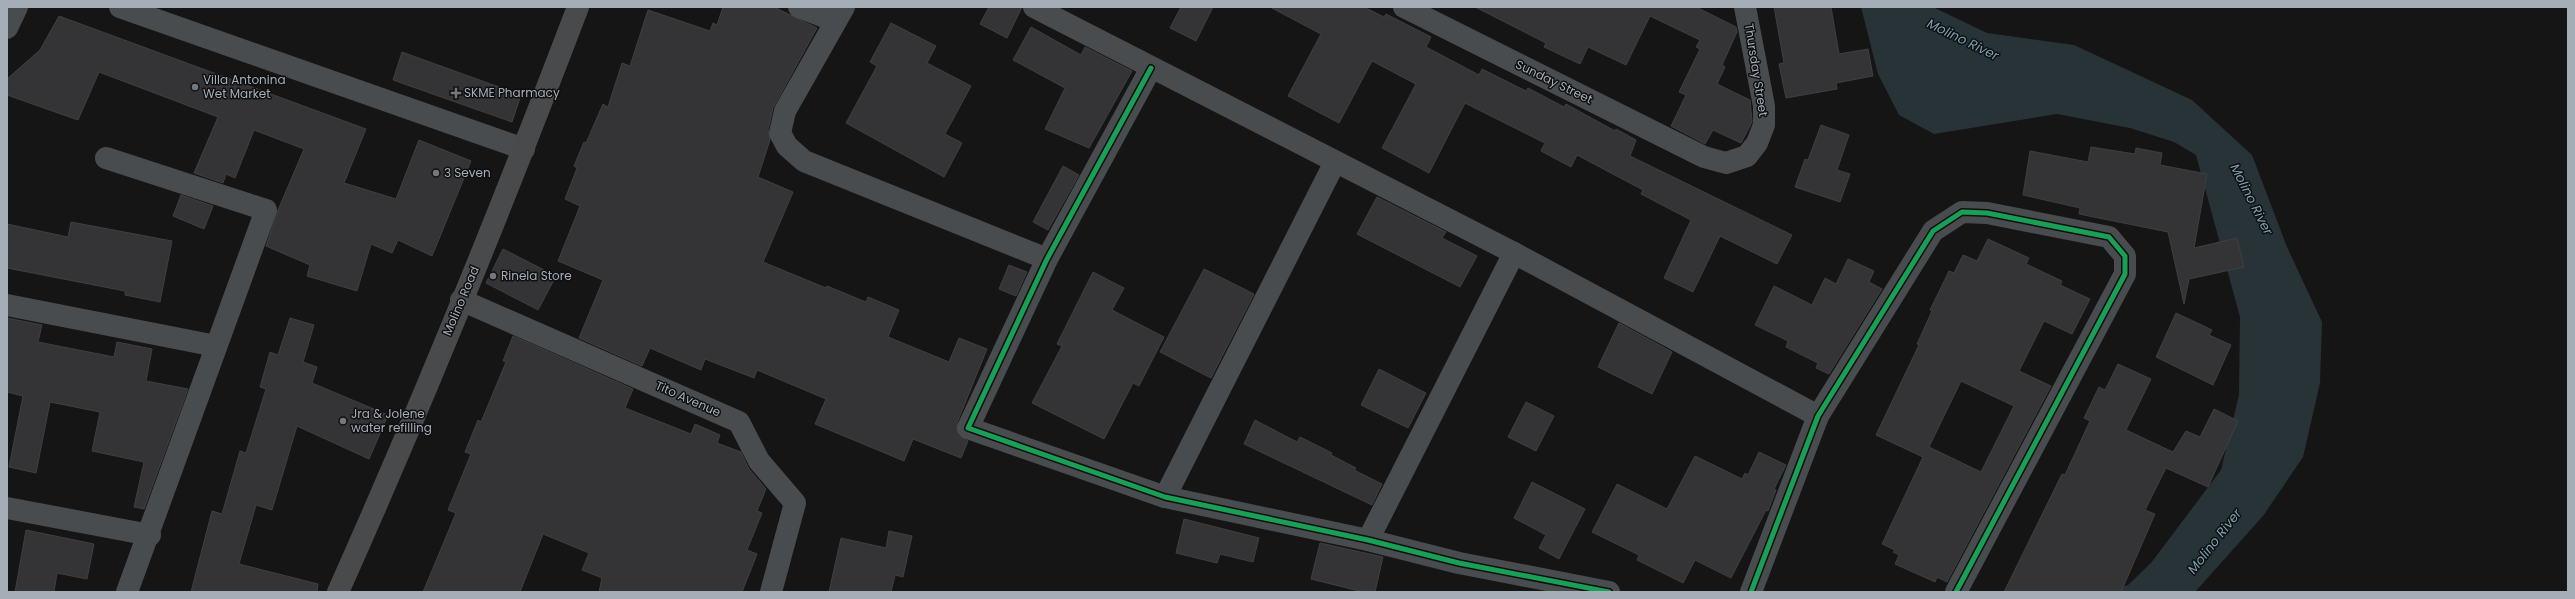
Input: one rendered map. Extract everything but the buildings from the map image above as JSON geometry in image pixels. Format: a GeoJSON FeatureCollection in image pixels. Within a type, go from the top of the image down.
{"type":"FeatureCollection","features":[{"type":"Feature","properties":{"kind":"main road","name":"Molino Road"},"geometry":{"type":"LineString","coordinates":[[338,592],[376,506],[524,149],[578,7]]}},
{"type":"Feature","properties":{"kind":"street"},"geometry":{"type":"LineString","coordinates":[[7,28],[17,7]]}},
{"type":"Feature","properties":{"kind":"street"},"geometry":{"type":"LineString","coordinates":[[120,7],[524,149]]}},
{"type":"Feature","properties":{"kind":"street"},"geometry":{"type":"LineString","coordinates":[[799,7],[840,14],[785,110],[780,133],[787,146],[804,161],[1047,259]]}},
{"type":"Feature","properties":{"kind":"street"},"geometry":{"type":"LineString","coordinates":[[1034,7],[1514,254],[1818,416]]}},
{"type":"Feature","properties":{"kind":"street","name":"Sunday Street"},"geometry":{"type":"LineString","coordinates":[[1404,7],[1704,157]]}},
{"type":"Feature","properties":{"kind":"street","name":"Thursday Street"},"geometry":{"type":"LineString","coordinates":[[1704,157],[1726,163],[1747,156],[1757,143],[1764,125],[1764,106],[1746,7]]}},
{"type":"Feature","properties":{"kind":"street"},"geometry":{"type":"LineString","coordinates":[[1151,68],[1047,259],[968,428],[1165,497],[1368,540],[1459,563],[1610,592]]}},
{"type":"Feature","properties":{"kind":"street"},"geometry":{"type":"LineString","coordinates":[[106,158],[266,210],[216,346],[150,535],[127,592]]}},
{"type":"Feature","properties":{"kind":"street"},"geometry":{"type":"LineString","coordinates":[[1165,497],[1335,162]]}},
{"type":"Feature","properties":{"kind":"street"},"geometry":{"type":"LineString","coordinates":[[1751,592],[1818,416],[1932,231],[1962,212],[1987,213],[2109,237],[2125,256],[2125,274],[1956,592]]}},
{"type":"Feature","properties":{"kind":"street"},"geometry":{"type":"LineString","coordinates":[[1368,540],[1514,254]]}},
{"type":"Feature","properties":{"kind":"street","name":"Tito Avenue"},"geometry":{"type":"LineString","coordinates":[[461,300],[739,422],[759,460],[795,503],[771,592]]}},
{"type":"Feature","properties":{"kind":"street"},"geometry":{"type":"LineString","coordinates":[[7,305],[216,346]]}},
{"type":"Feature","properties":{"kind":"street"},"geometry":{"type":"LineString","coordinates":[[7,508],[150,535]]}},
{"type":"Feature","properties":{"kind":"water","name":"Molino River"},"geometry":{"type":"Polygon","coordinates":[[[1861,7],[1933,7],[1987,33],[2074,45],[2192,100],[2252,155],[2287,247],[2322,322],[2320,383],[2303,457],[2263,516],[2195,592],[2107,592],[2128,585],[2151,563],[2221,470],[2239,395],[2240,317],[2196,155],[2174,142],[2130,128],[2057,114],[1934,134],[1899,115],[1878,74],[1861,7]]]}},
{"type":"Feature","properties":{"kind":"cycle path"},"geometry":{"type":"LineString","coordinates":[[1151,68],[1047,259],[968,428],[1165,497],[1368,540],[1459,563],[1609,592]]}},
{"type":"Feature","properties":{"kind":"cycle path"},"geometry":{"type":"LineString","coordinates":[[1751,592],[1818,416],[1933,231],[1962,212],[1987,213],[2109,237],[2125,256],[2125,274],[1956,592]]}},
{"type":"Feature","properties":{"kind":"place","name":"Villa Antonina Wet Market"},"geometry":{"type":"Point","coordinates":[195,87]}},
{"type":"Feature","properties":{"kind":"place","name":"SKME Pharmacy"},"geometry":{"type":"Point","coordinates":[456,93]}},
{"type":"Feature","properties":{"kind":"place","name":"3 Seven"},"geometry":{"type":"Point","coordinates":[436,173]}},
{"type":"Feature","properties":{"kind":"place","name":"Rinela Store"},"geometry":{"type":"Point","coordinates":[493,276]}},
{"type":"Feature","properties":{"kind":"place","name":"Jra & Jolene water refilling"},"geometry":{"type":"Point","coordinates":[343,421]}}]}
